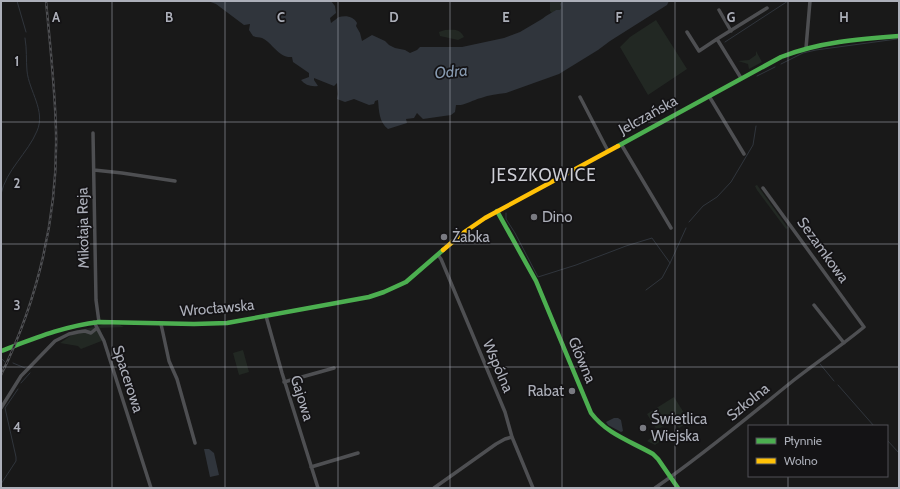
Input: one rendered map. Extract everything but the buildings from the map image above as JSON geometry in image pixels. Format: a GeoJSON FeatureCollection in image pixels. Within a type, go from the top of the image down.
{"type":"FeatureCollection","features":[{"type":"Feature","properties":{"kind":"main road","name":"Jelczańska"},"geometry":{"type":"LineString","coordinates":[[428,263],[464,233],[497,211],[781,57],[806,48],[899,36]]}},
{"type":"Feature","properties":{"kind":"main road","name":"Główna"},"geometry":{"type":"LineString","coordinates":[[497,211],[536,281],[591,413],[597,422],[610,433],[653,454],[678,488]]}},
{"type":"Feature","properties":{"kind":"main road","name":"Wrocławska"},"geometry":{"type":"LineString","coordinates":[[1,351],[66,328],[97,322],[161,324],[227,322],[369,297],[406,282],[428,263]]}},
{"type":"Feature","properties":{"kind":"street"},"geometry":{"type":"LineString","coordinates":[[806,48],[810,1]]}},
{"type":"Feature","properties":{"kind":"street"},"geometry":{"type":"LineString","coordinates":[[688,32],[698,51],[767,8]]}},
{"type":"Feature","properties":{"kind":"street"},"geometry":{"type":"LineString","coordinates":[[719,10],[731,31]]}},
{"type":"Feature","properties":{"kind":"street"},"geometry":{"type":"LineString","coordinates":[[717,39],[741,78]]}},
{"type":"Feature","properties":{"kind":"street"},"geometry":{"type":"LineString","coordinates":[[709,96],[744,154]]}},
{"type":"Feature","properties":{"kind":"street"},"geometry":{"type":"LineString","coordinates":[[580,97],[608,151]]}},
{"type":"Feature","properties":{"kind":"street","name":"Mikołaja Reja"},"geometry":{"type":"LineString","coordinates":[[93,133],[97,322]]}},
{"type":"Feature","properties":{"kind":"street"},"geometry":{"type":"LineString","coordinates":[[621,144],[671,228]]}},
{"type":"Feature","properties":{"kind":"street"},"geometry":{"type":"LineString","coordinates":[[94,170],[175,181]]}},
{"type":"Feature","properties":{"kind":"street","name":"Sezamkowa"},"geometry":{"type":"LineString","coordinates":[[763,188],[864,327]]}},
{"type":"Feature","properties":{"kind":"street","name":"Wspólna"},"geometry":{"type":"LineString","coordinates":[[438,254],[505,412],[512,437],[533,488]]}},
{"type":"Feature","properties":{"kind":"street"},"geometry":{"type":"LineString","coordinates":[[814,305],[844,343]]}},
{"type":"Feature","properties":{"kind":"street","name":"Gajowa"},"geometry":{"type":"LineString","coordinates":[[266,316],[284,382],[318,488]]}},
{"type":"Feature","properties":{"kind":"street","name":"Spacerowa"},"geometry":{"type":"LineString","coordinates":[[97,322],[97,328],[104,341],[151,488]]}},
{"type":"Feature","properties":{"kind":"street"},"geometry":{"type":"LineString","coordinates":[[161,324],[169,361],[177,379],[194,443]]}},
{"type":"Feature","properties":{"kind":"street","name":"Szkolna"},"geometry":{"type":"LineString","coordinates":[[654,488],[732,431],[801,374],[864,327]]}},
{"type":"Feature","properties":{"kind":"street"},"geometry":{"type":"LineString","coordinates":[[1,408],[21,376],[55,341],[69,334],[85,331],[90,333],[97,328]]}},
{"type":"Feature","properties":{"kind":"street"},"geometry":{"type":"LineString","coordinates":[[284,382],[334,368]]}},
{"type":"Feature","properties":{"kind":"street"},"geometry":{"type":"LineString","coordinates":[[434,488],[501,442],[512,437]]}},
{"type":"Feature","properties":{"kind":"street"},"geometry":{"type":"LineString","coordinates":[[311,467],[358,453]]}},
{"type":"Feature","properties":{"kind":"shaded area"},"geometry":{"type":"Polygon","coordinates":[[[550,1],[562,1],[560,4],[560,11],[556,10],[552,13],[550,11],[550,1]]]}},
{"type":"Feature","properties":{"kind":"shaded area"},"geometry":{"type":"Polygon","coordinates":[[[656,20],[687,69],[648,95],[620,47],[630,37],[656,20]]]}},
{"type":"Feature","properties":{"kind":"shaded area"},"geometry":{"type":"Polygon","coordinates":[[[445,30],[458,31],[464,37],[458,40],[440,36],[439,32],[445,30]]]}},
{"type":"Feature","properties":{"kind":"shaded area"},"geometry":{"type":"Polygon","coordinates":[[[756,51],[762,62],[749,69],[748,64],[738,61],[749,60],[756,55],[756,51]]]}},
{"type":"Feature","properties":{"kind":"shaded area"},"geometry":{"type":"Polygon","coordinates":[[[757,185],[788,228],[786,229],[757,190],[755,186],[757,185]]]}},
{"type":"Feature","properties":{"kind":"shaded area"},"geometry":{"type":"Polygon","coordinates":[[[104,324],[120,325],[124,327],[100,328],[104,340],[81,349],[78,346],[60,343],[73,334],[73,331],[104,324]]]}},
{"type":"Feature","properties":{"kind":"shaded area"},"geometry":{"type":"Polygon","coordinates":[[[243,350],[249,372],[239,375],[233,353],[243,350]]]}},
{"type":"Feature","properties":{"kind":"shaded area"},"geometry":{"type":"Polygon","coordinates":[[[674,397],[684,413],[657,430],[647,414],[674,397]]]}},
{"type":"Feature","properties":{"kind":"shaded area"},"geometry":{"type":"Polygon","coordinates":[[[686,415],[690,421],[679,428],[674,422],[686,415]]]}},
{"type":"Feature","properties":{"kind":"shaded area"},"geometry":{"type":"Polygon","coordinates":[[[661,430],[666,437],[655,445],[647,441],[661,430]]]}},
{"type":"Feature","properties":{"kind":"water","name":"Odra"},"geometry":{"type":"Polygon","coordinates":[[[208,1],[331,1],[335,6],[336,13],[330,18],[331,23],[339,17],[350,17],[357,23],[356,26],[362,41],[372,35],[395,48],[405,50],[410,53],[420,47],[462,47],[504,38],[520,32],[556,10],[560,10],[560,4],[562,1],[669,1],[667,5],[559,74],[506,93],[487,96],[465,104],[456,105],[455,112],[451,115],[423,119],[417,113],[414,118],[406,119],[407,123],[388,129],[381,120],[378,100],[375,101],[374,104],[369,105],[354,99],[345,102],[337,99],[337,83],[334,86],[314,78],[318,86],[306,84],[301,80],[309,77],[309,73],[293,62],[292,57],[287,57],[279,53],[266,40],[253,36],[249,30],[250,24],[244,25],[216,4],[208,1]]]}},
{"type":"Feature","properties":{"kind":"water"},"geometry":{"type":"Polygon","coordinates":[[[614,418],[621,420],[623,431],[621,432],[608,425],[606,422],[614,418]]]}},
{"type":"Feature","properties":{"kind":"water"},"geometry":{"type":"Polygon","coordinates":[[[204,449],[209,449],[214,453],[219,475],[210,477],[204,449]]]}},
{"type":"Feature","properties":{"kind":"waterway"},"geometry":{"type":"LineString","coordinates":[[17,1],[26,32]]}},
{"type":"Feature","properties":{"kind":"waterway"},"geometry":{"type":"LineString","coordinates":[[725,42],[788,1]]}},
{"type":"Feature","properties":{"kind":"waterway"},"geometry":{"type":"LineString","coordinates":[[1,194],[7,177],[33,139],[39,124],[40,116],[28,78],[25,38]]}},
{"type":"Feature","properties":{"kind":"waterway"},"geometry":{"type":"LineString","coordinates":[[781,64],[803,53],[816,50],[897,39]]}},
{"type":"Feature","properties":{"kind":"waterway"},"geometry":{"type":"LineString","coordinates":[[757,76],[775,67]]}},
{"type":"Feature","properties":{"kind":"waterway"},"geometry":{"type":"LineString","coordinates":[[689,222],[703,206],[717,197],[731,182],[753,145],[756,126]]}},
{"type":"Feature","properties":{"kind":"waterway"},"geometry":{"type":"LineString","coordinates":[[506,213],[506,219],[538,277],[652,238],[670,263]]}},
{"type":"Feature","properties":{"kind":"waterway"},"geometry":{"type":"LineString","coordinates":[[646,290],[662,278],[686,228]]}},
{"type":"Feature","properties":{"kind":"waterway"},"geometry":{"type":"LineString","coordinates":[[1,361],[2,359],[5,362]]}},
{"type":"Feature","properties":{"kind":"waterway"},"geometry":{"type":"LineString","coordinates":[[13,363],[25,368]]}},
{"type":"Feature","properties":{"kind":"waterway"},"geometry":{"type":"LineString","coordinates":[[820,364],[834,381]]}},
{"type":"Feature","properties":{"kind":"waterway"},"geometry":{"type":"LineString","coordinates":[[21,383],[30,373]]}},
{"type":"Feature","properties":{"kind":"waterway"},"geometry":{"type":"LineString","coordinates":[[838,385],[873,425]]}},
{"type":"Feature","properties":{"kind":"waterway"},"geometry":{"type":"LineString","coordinates":[[1,484],[16,461],[5,408],[18,389]]}},
{"type":"Feature","properties":{"kind":"waterway"},"geometry":{"type":"LineString","coordinates":[[888,441],[899,453]]}},
{"type":"Feature","properties":{"kind":"railway"},"geometry":{"type":"LineString","coordinates":[[1,375],[14,346],[35,287],[43,256],[53,194],[56,163],[56,131],[46,1]]}},
{"type":"Feature","properties":{"kind":"traffic: fast"},"geometry":{"type":"LineString","coordinates":[[618,146],[781,57],[824,45],[854,40],[899,36]]}},
{"type":"Feature","properties":{"kind":"traffic: fast"},"geometry":{"type":"LineString","coordinates":[[497,211],[536,281],[591,413],[612,432],[653,454],[678,488]]}},
{"type":"Feature","properties":{"kind":"traffic: fast"},"geometry":{"type":"LineString","coordinates":[[1,351],[61,330],[99,322],[194,324],[227,323],[369,297],[406,282],[443,250]]}},
{"type":"Feature","properties":{"kind":"traffic: slow"},"geometry":{"type":"LineString","coordinates":[[443,250],[463,233],[485,218],[618,146]]}},
{"type":"Feature","properties":{"kind":"place","name":"Dino"},"geometry":{"type":"Point","coordinates":[534,217]}},
{"type":"Feature","properties":{"kind":"place","name":"Żabka"},"geometry":{"type":"Point","coordinates":[444,237]}},
{"type":"Feature","properties":{"kind":"place","name":"Rabat"},"geometry":{"type":"Point","coordinates":[572,391]}},
{"type":"Feature","properties":{"kind":"place","name":"Świetlica Wiejska"},"geometry":{"type":"Point","coordinates":[643,428]}},
{"type":"Feature","properties":{"kind":"district","name":"JESZKOWICE"},"geometry":{"type":"Point","coordinates":[544,175]}}]}
